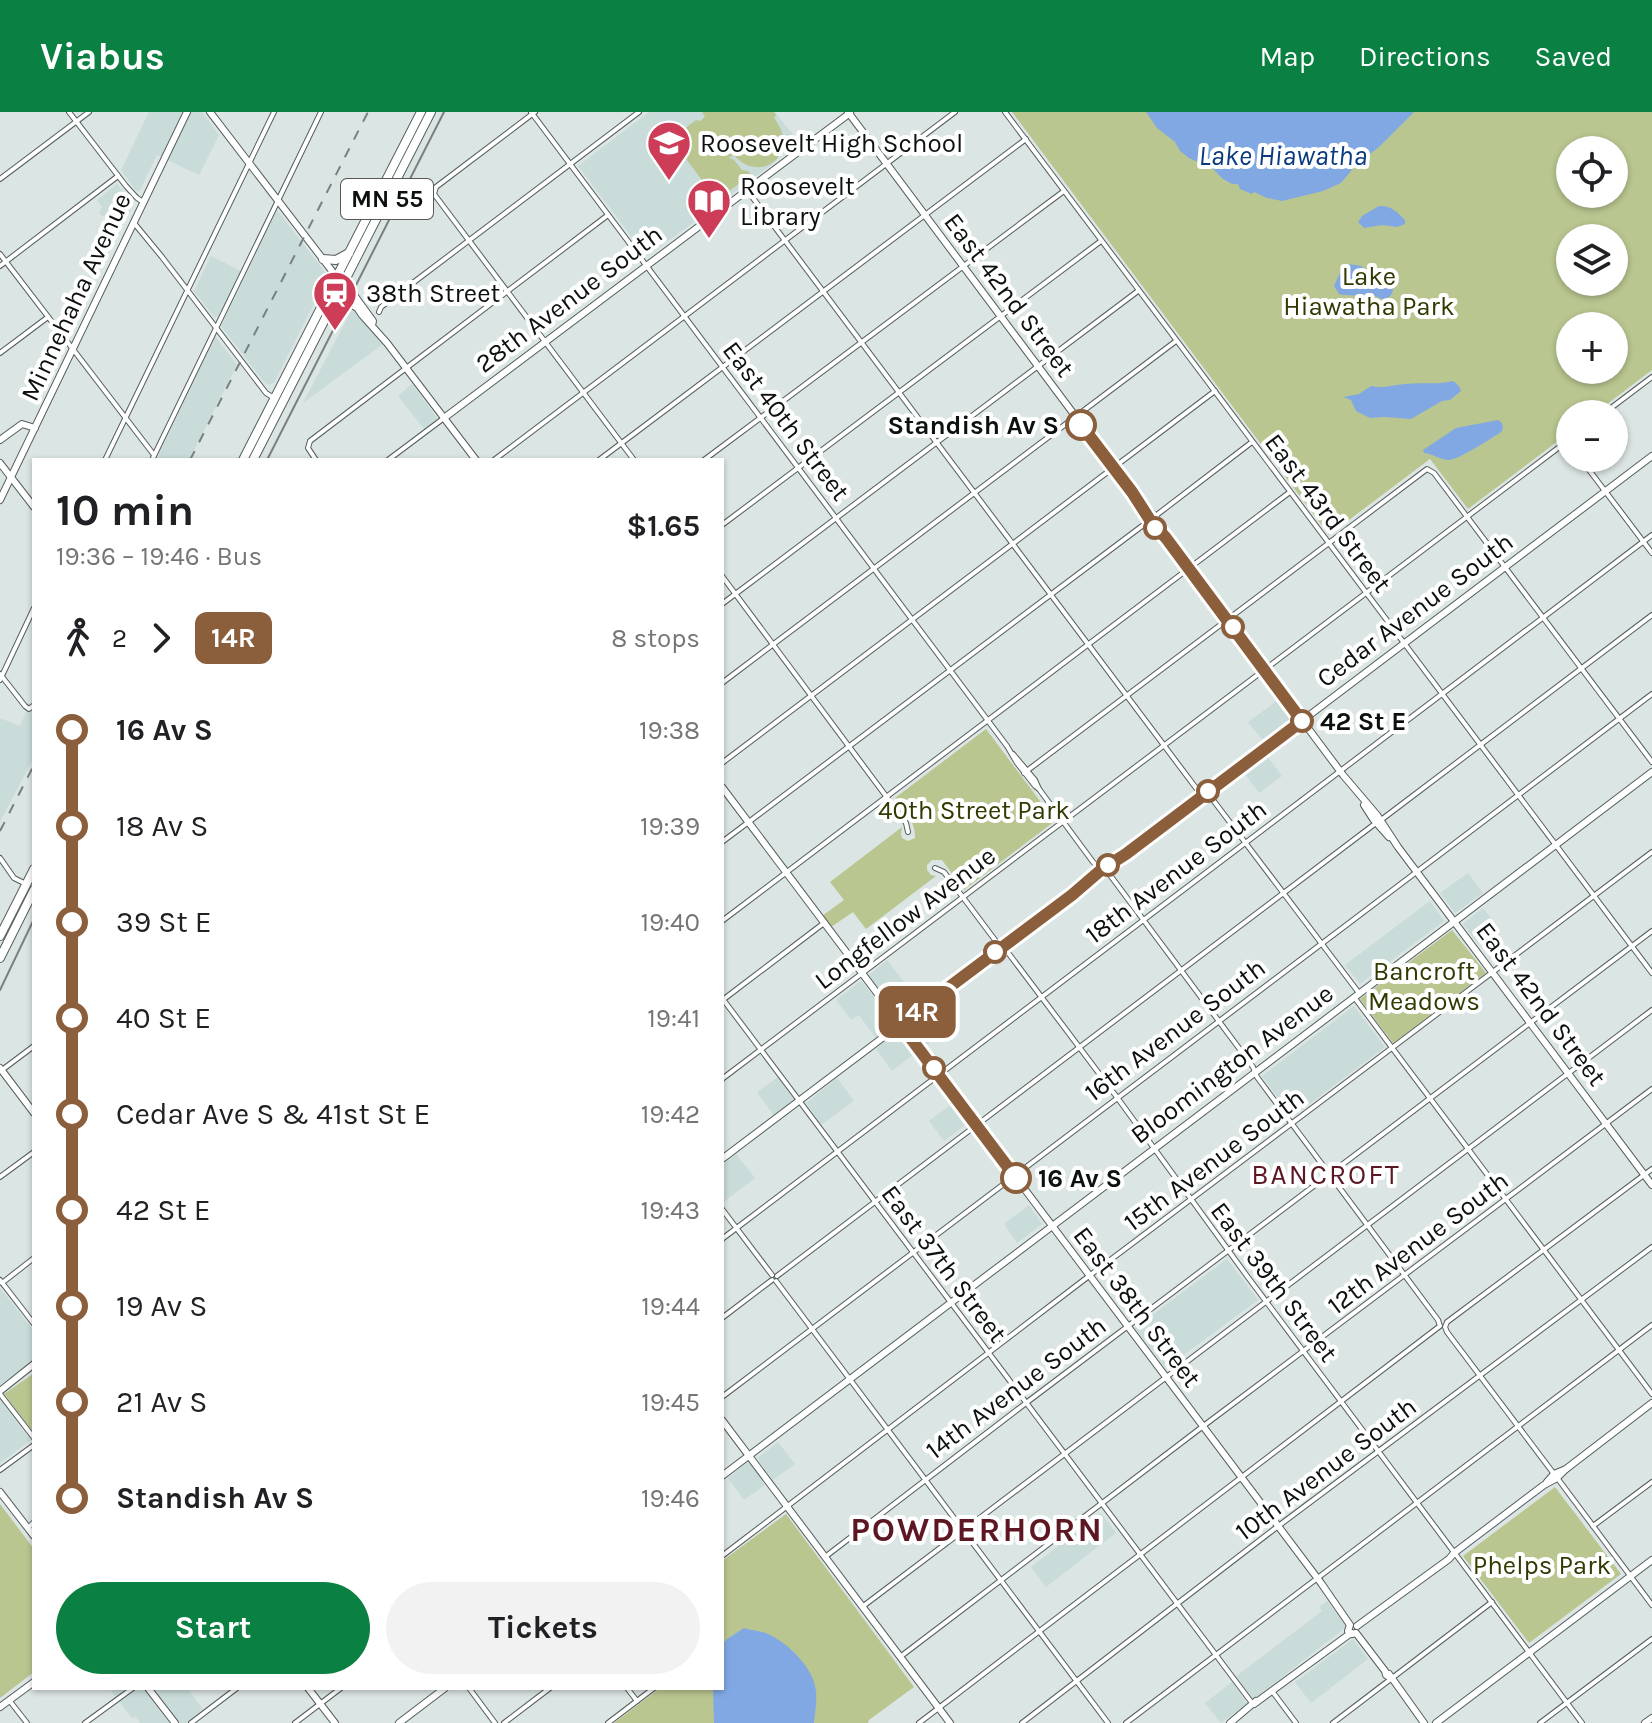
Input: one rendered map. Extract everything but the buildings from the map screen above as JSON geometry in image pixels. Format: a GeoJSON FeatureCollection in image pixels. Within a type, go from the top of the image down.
{"type":"FeatureCollection","features":[{"type":"Feature","properties":{"kind":"highway","name":"MN 55"},"geometry":{"type":"LineString","coordinates":[[244,458],[421,112]]}},
{"type":"Feature","properties":{"kind":"highway","name":"MN 55"},"geometry":{"type":"LineString","coordinates":[[254,458],[431,112]]}},
{"type":"Feature","properties":{"kind":"highway"},"geometry":{"type":"LineString","coordinates":[[323,259],[336,260],[349,252]]}},
{"type":"Feature","properties":{"kind":"highway"},"geometry":{"type":"LineString","coordinates":[[330,310],[342,302],[356,306]]}},
{"type":"Feature","properties":{"kind":"highway"},"geometry":{"type":"LineString","coordinates":[[0,936],[30,887]]}},
{"type":"Feature","properties":{"kind":"highway"},"geometry":{"type":"LineString","coordinates":[[0,958],[30,887]]}},
{"type":"Feature","properties":{"kind":"street"},"geometry":{"type":"LineString","coordinates":[[69,112],[118,176],[143,202]]}},
{"type":"Feature","properties":{"kind":"street"},"geometry":{"type":"LineString","coordinates":[[0,179],[89,112]]}},
{"type":"Feature","properties":{"kind":"street","name":"Minnehaha Avenue"},"geometry":{"type":"LineString","coordinates":[[0,500],[187,112]]}},
{"type":"Feature","properties":{"kind":"street"},"geometry":{"type":"LineString","coordinates":[[210,112],[474,458]]}},
{"type":"Feature","properties":{"kind":"street"},"geometry":{"type":"LineString","coordinates":[[106,458],[274,112]]}},
{"type":"Feature","properties":{"kind":"street"},"geometry":{"type":"LineString","coordinates":[[0,254],[153,458],[321,112]]}},
{"type":"Feature","properties":{"kind":"street"},"geometry":{"type":"LineString","coordinates":[[379,312],[381,307],[639,112]]}},
{"type":"Feature","properties":{"kind":"street","name":"East 42nd Street"},"geometry":{"type":"LineString","coordinates":[[849,112],[1075,418],[1652,1185]]}},
{"type":"Feature","properties":{"kind":"street","name":"28th Avenue South"},"geometry":{"type":"LineString","coordinates":[[391,458],[849,112]]}},
{"type":"Feature","properties":{"kind":"street"},"geometry":{"type":"LineString","coordinates":[[497,458],[955,112]]}},
{"type":"Feature","properties":{"kind":"street","name":"East 43rd Street"},"geometry":{"type":"LineString","coordinates":[[1005,112],[1652,973]]}},
{"type":"Feature","properties":{"kind":"street"},"geometry":{"type":"LineString","coordinates":[[533,113],[433,190],[632,458]]}},
{"type":"Feature","properties":{"kind":"street","name":"East 40th Street"},"geometry":{"type":"LineString","coordinates":[[533,113],[1035,786],[1125,896],[1219,1020],[1291,1124],[1440,1322],[1439,1329],[1341,1402]]}},
{"type":"Feature","properties":{"kind":"street"},"geometry":{"type":"LineString","coordinates":[[602,458],[1026,139]]}},
{"type":"Feature","properties":{"kind":"street"},"geometry":{"type":"LineString","coordinates":[[0,266],[118,176]]}},
{"type":"Feature","properties":{"kind":"street"},"geometry":{"type":"LineString","coordinates":[[747,190],[1126,695],[1284,893],[1430,1099],[1652,1394]]}},
{"type":"Feature","properties":{"kind":"street"},"geometry":{"type":"LineString","coordinates":[[707,458],[1064,191]]}},
{"type":"Feature","properties":{"kind":"street"},"geometry":{"type":"LineString","coordinates":[[315,458],[308,448],[310,441],[608,215]]}},
{"type":"Feature","properties":{"kind":"street"},"geometry":{"type":"LineString","coordinates":[[133,223],[140,228],[266,393],[274,398]]}},
{"type":"Feature","properties":{"kind":"street"},"geometry":{"type":"LineString","coordinates":[[724,524],[1102,241]]}},
{"type":"Feature","properties":{"kind":"street"},"geometry":{"type":"LineString","coordinates":[[343,285],[352,292],[373,321],[372,325]]}},
{"type":"Feature","properties":{"kind":"street"},"geometry":{"type":"LineString","coordinates":[[724,602],[1138,291]]}},
{"type":"Feature","properties":{"kind":"street"},"geometry":{"type":"LineString","coordinates":[[0,353],[48,317]]}},
{"type":"Feature","properties":{"kind":"street"},"geometry":{"type":"LineString","coordinates":[[724,682],[1176,341]]}},
{"type":"Feature","properties":{"kind":"street"},"geometry":{"type":"LineString","coordinates":[[1622,400],[1652,377]]}},
{"type":"Feature","properties":{"kind":"street"},"geometry":{"type":"LineString","coordinates":[[724,761],[1215,391]]}},
{"type":"Feature","properties":{"kind":"street"},"geometry":{"type":"LineString","coordinates":[[0,440],[22,424],[35,428]]}},
{"type":"Feature","properties":{"kind":"street"},"geometry":{"type":"LineString","coordinates":[[724,840],[1252,442]]}},
{"type":"Feature","properties":{"kind":"street","name":"Longfellow Avenue"},"geometry":{"type":"LineString","coordinates":[[724,1078],[1556,451]]}},
{"type":"Feature","properties":{"kind":"street","name":"Cedar Avenue South"},"geometry":{"type":"LineString","coordinates":[[724,1158],[1652,456]]}},
{"type":"Feature","properties":{"kind":"street"},"geometry":{"type":"LineString","coordinates":[[0,463],[32,504]]}},
{"type":"Feature","properties":{"kind":"street"},"geometry":{"type":"LineString","coordinates":[[1026,771],[1428,469],[1652,762]]}},
{"type":"Feature","properties":{"kind":"street"},"geometry":{"type":"LineString","coordinates":[[1591,472],[1652,553]]}},
{"type":"Feature","properties":{"kind":"street"},"geometry":{"type":"LineString","coordinates":[[724,919],[1290,492]]}},
{"type":"Feature","properties":{"kind":"street","name":"18th Avenue South"},"geometry":{"type":"LineString","coordinates":[[724,1237],[1652,535]]}},
{"type":"Feature","properties":{"kind":"street"},"geometry":{"type":"LineString","coordinates":[[724,579],[906,823],[908,832]]}},
{"type":"Feature","properties":{"kind":"street"},"geometry":{"type":"LineString","coordinates":[[32,612],[1,677],[32,707]]}},
{"type":"Feature","properties":{"kind":"street"},"geometry":{"type":"LineString","coordinates":[[724,1316],[1652,615]]}},
{"type":"Feature","properties":{"kind":"street","name":"16th Avenue South"},"geometry":{"type":"LineString","coordinates":[[724,1395],[1652,694]]}},
{"type":"Feature","properties":{"kind":"street","name":"Bloomington Avenue"},"geometry":{"type":"LineString","coordinates":[[724,1474],[1652,772]]}},
{"type":"Feature","properties":{"kind":"street","name":"East 38th Street"},"geometry":{"type":"LineString","coordinates":[[724,790],[1424,1723]]}},
{"type":"Feature","properties":{"kind":"street","name":"15th Avenue South"},"geometry":{"type":"LineString","coordinates":[[724,1554],[1652,852]]}},
{"type":"Feature","properties":{"kind":"street"},"geometry":{"type":"LineString","coordinates":[[0,858],[14,878],[30,887]]}},
{"type":"Feature","properties":{"kind":"street","name":"East 39th Street"},"geometry":{"type":"LineString","coordinates":[[935,868],[944,872],[1041,997],[1416,1502],[1450,1556],[1492,1602],[1582,1723]]}},
{"type":"Feature","properties":{"kind":"street"},"geometry":{"type":"LineString","coordinates":[[724,998],[824,923]]}},
{"type":"Feature","properties":{"kind":"street","name":"14th Avenue South"},"geometry":{"type":"LineString","coordinates":[[825,1557],[1652,931]]}},
{"type":"Feature","properties":{"kind":"street","name":"East 37th Street"},"geometry":{"type":"LineString","coordinates":[[724,1002],[1215,1655],[1256,1703]]}},
{"type":"Feature","properties":{"kind":"street"},"geometry":{"type":"LineString","coordinates":[[862,1607],[1652,1010]]}},
{"type":"Feature","properties":{"kind":"street"},"geometry":{"type":"LineString","coordinates":[[32,1047],[1,1069],[32,1110]]}},
{"type":"Feature","properties":{"kind":"street","name":"12th Avenue South"},"geometry":{"type":"LineString","coordinates":[[900,1657],[1652,1089]]}},
{"type":"Feature","properties":{"kind":"street"},"geometry":{"type":"LineString","coordinates":[[0,1177],[32,1153]]}},
{"type":"Feature","properties":{"kind":"street"},"geometry":{"type":"LineString","coordinates":[[1652,1169],[1446,1323],[1445,1329],[1652,1605]]}},
{"type":"Feature","properties":{"kind":"street"},"geometry":{"type":"LineString","coordinates":[[724,1212],[1108,1723]]}},
{"type":"Feature","properties":{"kind":"street","name":"10th Avenue South"},"geometry":{"type":"LineString","coordinates":[[1022,1723],[1277,1527],[1652,1247]]}},
{"type":"Feature","properties":{"kind":"street"},"geometry":{"type":"LineString","coordinates":[[32,1259],[1,1282],[32,1321]]}},
{"type":"Feature","properties":{"kind":"street"},"geometry":{"type":"LineString","coordinates":[[1126,1723],[1215,1655],[1319,1583],[1416,1502],[1652,1325]]}},
{"type":"Feature","properties":{"kind":"street"},"geometry":{"type":"LineString","coordinates":[[32,1366],[0,1392],[32,1435]]}},
{"type":"Feature","properties":{"kind":"street"},"geometry":{"type":"LineString","coordinates":[[919,1723],[1341,1402]]}},
{"type":"Feature","properties":{"kind":"street"},"geometry":{"type":"LineString","coordinates":[[1230,1723],[1652,1403]]}},
{"type":"Feature","properties":{"kind":"street"},"geometry":{"type":"LineString","coordinates":[[724,1423],[950,1723]]}},
{"type":"Feature","properties":{"kind":"street"},"geometry":{"type":"LineString","coordinates":[[0,1470],[32,1446]]}},
{"type":"Feature","properties":{"kind":"street"},"geometry":{"type":"LineString","coordinates":[[1593,1526],[1652,1482]]}},
{"type":"Feature","properties":{"kind":"street"},"geometry":{"type":"LineString","coordinates":[[0,1492],[31,1525]]}},
{"type":"Feature","properties":{"kind":"street"},"geometry":{"type":"LineString","coordinates":[[1436,1723],[1652,1560]]}},
{"type":"Feature","properties":{"kind":"street"},"geometry":{"type":"LineString","coordinates":[[1333,1723],[1388,1675],[1492,1602]]}},
{"type":"Feature","properties":{"kind":"street"},"geometry":{"type":"LineString","coordinates":[[1540,1723],[1652,1639]]}},
{"type":"Feature","properties":{"kind":"street"},"geometry":{"type":"LineString","coordinates":[[0,1707],[32,1683]]}},
{"type":"Feature","properties":{"kind":"street"},"geometry":{"type":"LineString","coordinates":[[85,1723],[130,1690]]}},
{"type":"Feature","properties":{"kind":"street"},"geometry":{"type":"LineString","coordinates":[[150,1690],[175,1723]]}},
{"type":"Feature","properties":{"kind":"street"},"geometry":{"type":"LineString","coordinates":[[191,1723],[234,1690]]}},
{"type":"Feature","properties":{"kind":"street"},"geometry":{"type":"LineString","coordinates":[[310,1690],[335,1723]]}},
{"type":"Feature","properties":{"kind":"street"},"geometry":{"type":"LineString","coordinates":[[295,1723],[338,1690]]}},
{"type":"Feature","properties":{"kind":"street"},"geometry":{"type":"LineString","coordinates":[[399,1723],[442,1690]]}},
{"type":"Feature","properties":{"kind":"street"},"geometry":{"type":"LineString","coordinates":[[470,1690],[495,1723]]}},
{"type":"Feature","properties":{"kind":"street"},"geometry":{"type":"LineString","coordinates":[[504,1723],[547,1690]]}},
{"type":"Feature","properties":{"kind":"street"},"geometry":{"type":"LineString","coordinates":[[629,1690],[637,1701]]}},
{"type":"Feature","properties":{"kind":"street"},"geometry":{"type":"LineString","coordinates":[[608,1723],[651,1690]]}},
{"type":"Feature","properties":{"kind":"street"},"geometry":{"type":"LineString","coordinates":[[1272,1691],[1296,1723]]}},
{"type":"Feature","properties":{"kind":"street"},"geometry":{"type":"LineString","coordinates":[[9,1700],[27,1723]]}},
{"type":"Feature","properties":{"kind":"street"},"geometry":{"type":"LineString","coordinates":[[1645,1723],[1652,1718]]}},
{"type":"Feature","properties":{"kind":"shaded area"},"geometry":{"type":"Polygon","coordinates":[[[149,112],[202,112],[219,135],[199,175],[157,155],[140,190],[136,191],[121,170],[149,112]]]}},
{"type":"Feature","properties":{"kind":"shaded area","name":"Roosevelt High School"},"geometry":{"type":"Polygon","coordinates":[[[649,112],[775,112],[798,141],[774,163],[646,256],[578,166],[649,112]]]}},
{"type":"Feature","properties":{"kind":"shaded area"},"geometry":{"type":"Polygon","coordinates":[[[117,184],[133,205],[123,225],[99,214],[102,207],[97,200],[117,184]]]}},
{"type":"Feature","properties":{"kind":"shaded area"},"geometry":{"type":"Polygon","coordinates":[[[277,210],[328,276],[274,383],[269,385],[221,326],[277,210]]]}},
{"type":"Feature","properties":{"kind":"shaded area"},"geometry":{"type":"Polygon","coordinates":[[[211,256],[241,271],[215,318],[194,291],[211,256]]]}},
{"type":"Feature","properties":{"kind":"shaded area"},"geometry":{"type":"Polygon","coordinates":[[[353,307],[383,344],[303,403],[353,307]]]}},
{"type":"Feature","properties":{"kind":"shaded area"},"geometry":{"type":"Polygon","coordinates":[[[215,336],[237,365],[190,458],[157,458],[215,336]]]}},
{"type":"Feature","properties":{"kind":"shaded area"},"geometry":{"type":"Polygon","coordinates":[[[412,384],[437,418],[425,430],[398,396],[412,384]]]}},
{"type":"Feature","properties":{"kind":"shaded area"},"geometry":{"type":"Polygon","coordinates":[[[1278,700],[1293,720],[1264,742],[1248,722],[1278,700]]]}},
{"type":"Feature","properties":{"kind":"shaded area"},"geometry":{"type":"Polygon","coordinates":[[[32,710],[32,761],[0,822],[0,718],[20,726],[26,712],[32,710]]]}},
{"type":"Feature","properties":{"kind":"shaded area"},"geometry":{"type":"Polygon","coordinates":[[[1267,756],[1282,776],[1259,793],[1244,773],[1267,756]]]}},
{"type":"Feature","properties":{"kind":"shaded area"},"geometry":{"type":"Polygon","coordinates":[[[1468,873],[1483,893],[1455,913],[1440,893],[1468,873]]]}},
{"type":"Feature","properties":{"kind":"shaded area"},"geometry":{"type":"Polygon","coordinates":[[[1430,901],[1444,921],[1360,984],[1345,965],[1430,901]]]}},
{"type":"Feature","properties":{"kind":"shaded area"},"geometry":{"type":"Polygon","coordinates":[[[1483,908],[1499,928],[1478,944],[1463,924],[1483,908]]]}},
{"type":"Feature","properties":{"kind":"shaded area"},"geometry":{"type":"Polygon","coordinates":[[[887,960],[921,1004],[918,1007],[938,1036],[892,1071],[876,1049],[881,1045],[859,1015],[851,1020],[836,1000],[861,981],[877,1001],[883,995],[869,975],[887,960]]]}},
{"type":"Feature","properties":{"kind":"shaded area"},"geometry":{"type":"Polygon","coordinates":[[[1354,1006],[1385,1047],[1292,1117],[1262,1076],[1354,1006]]]}},
{"type":"Feature","properties":{"kind":"shaded area"},"geometry":{"type":"Polygon","coordinates":[[[778,1077],[794,1100],[774,1116],[757,1092],[778,1077]]]}},
{"type":"Feature","properties":{"kind":"shaded area"},"geometry":{"type":"Polygon","coordinates":[[[837,1078],[854,1101],[821,1125],[806,1103],[837,1078]]]}},
{"type":"Feature","properties":{"kind":"shaded area"},"geometry":{"type":"Polygon","coordinates":[[[953,1103],[968,1123],[944,1141],[929,1121],[953,1103]]]}},
{"type":"Feature","properties":{"kind":"shaded area"},"geometry":{"type":"Polygon","coordinates":[[[736,1154],[755,1178],[724,1201],[724,1163],[736,1154]]]}},
{"type":"Feature","properties":{"kind":"shaded area"},"geometry":{"type":"Polygon","coordinates":[[[1029,1205],[1042,1224],[1017,1243],[1004,1224],[1029,1205]]]}},
{"type":"Feature","properties":{"kind":"shaded area"},"geometry":{"type":"Polygon","coordinates":[[[1227,1259],[1258,1300],[1166,1368],[1135,1328],[1227,1259]]]}},
{"type":"Feature","properties":{"kind":"shaded area"},"geometry":{"type":"Polygon","coordinates":[[[0,1288],[32,1328],[32,1361],[0,1385],[0,1288]]]}},
{"type":"Feature","properties":{"kind":"shaded area"},"geometry":{"type":"Polygon","coordinates":[[[0,1400],[31,1440],[0,1463],[0,1400]]]}},
{"type":"Feature","properties":{"kind":"shaded area"},"geometry":{"type":"Polygon","coordinates":[[[778,1442],[795,1464],[773,1480],[757,1458],[778,1442]]]}},
{"type":"Feature","properties":{"kind":"shaded area"},"geometry":{"type":"Polygon","coordinates":[[[747,1463],[751,1464],[765,1485],[744,1500],[728,1478],[747,1463]]]}},
{"type":"Feature","properties":{"kind":"shaded area"},"geometry":{"type":"Polygon","coordinates":[[[1101,1513],[1116,1533],[1046,1587],[1031,1567],[1101,1513]]]}},
{"type":"Feature","properties":{"kind":"shaded area"},"geometry":{"type":"Polygon","coordinates":[[[1327,1601],[1345,1628],[1254,1699],[1251,1698],[1235,1677],[1322,1611],[1319,1607],[1327,1601]]]}},
{"type":"Feature","properties":{"kind":"shaded area"},"geometry":{"type":"Polygon","coordinates":[[[1353,1639],[1368,1659],[1311,1703],[1295,1682],[1353,1639]]]}},
{"type":"Feature","properties":{"kind":"shaded area"},"geometry":{"type":"Polygon","coordinates":[[[1232,1682],[1247,1704],[1221,1723],[1205,1703],[1232,1682]]]}},
{"type":"Feature","properties":{"kind":"shaded area"},"geometry":{"type":"Polygon","coordinates":[[[111,1690],[144,1690],[169,1723],[140,1723],[135,1716],[132,1718],[111,1690]]]}},
{"type":"Feature","properties":{"kind":"shaded area"},"geometry":{"type":"Polygon","coordinates":[[[155,1690],[189,1690],[203,1709],[186,1723],[180,1723],[155,1690]]]}},
{"type":"Feature","properties":{"kind":"green space"},"geometry":{"type":"Polygon","coordinates":[[[702,112],[774,112],[782,131],[783,144],[774,162],[754,167],[744,164],[734,155],[729,158],[751,175],[717,200],[671,139],[705,117],[702,112]]]}},
{"type":"Feature","properties":{"kind":"green space","name":"Lake Hiawatha Park"},"geometry":{"type":"Polygon","coordinates":[[[1012,112],[1652,112],[1652,370],[1612,400],[1556,400],[1556,443],[1468,509],[1430,459],[1329,535],[1012,112]]]}},
{"type":"Feature","properties":{"kind":"green space","name":"40th Street Park"},"geometry":{"type":"Polygon","coordinates":[[[986,729],[1055,821],[964,890],[942,860],[932,860],[927,870],[936,876],[866,929],[853,912],[831,927],[822,916],[844,900],[830,882],[902,827],[902,838],[908,841],[915,838],[911,821],[895,798],[986,729]]]}},
{"type":"Feature","properties":{"kind":"green space","name":"Bancroft Meadows"},"geometry":{"type":"Polygon","coordinates":[[[1452,930],[1486,973],[1393,1043],[1360,999],[1452,930]]]}},
{"type":"Feature","properties":{"kind":"green space"},"geometry":{"type":"Polygon","coordinates":[[[32,1374],[32,1430],[4,1394],[32,1374]]]}},
{"type":"Feature","properties":{"kind":"green space","name":"Phelps Park"},"geometry":{"type":"Polygon","coordinates":[[[1555,1487],[1621,1574],[1529,1643],[1463,1556],[1555,1487]]]}},
{"type":"Feature","properties":{"kind":"green space"},"geometry":{"type":"Polygon","coordinates":[[[0,1504],[32,1546],[32,1674],[0,1698],[0,1504]]]}},
{"type":"Feature","properties":{"kind":"green space"},"geometry":{"type":"Polygon","coordinates":[[[786,1514],[914,1687],[868,1723],[614,1723],[657,1690],[724,1690],[724,1560],[786,1514]]]}},
{"type":"Feature","properties":{"kind":"water","name":"Lake Hiawatha"},"geometry":{"type":"Polygon","coordinates":[[[1146,112],[1414,112],[1356,165],[1341,183],[1282,201],[1240,189],[1238,184],[1232,184],[1213,169],[1189,158],[1157,128],[1146,112]]]}},
{"type":"Feature","properties":{"kind":"water"},"geometry":{"type":"Polygon","coordinates":[[[1379,206],[1394,210],[1405,220],[1405,224],[1364,228],[1358,222],[1362,216],[1379,206]]]}},
{"type":"Feature","properties":{"kind":"water"},"geometry":{"type":"Polygon","coordinates":[[[1349,264],[1361,266],[1373,274],[1388,276],[1394,284],[1390,296],[1383,299],[1371,295],[1339,294],[1334,286],[1349,264]]]}},
{"type":"Feature","properties":{"kind":"water"},"geometry":{"type":"Polygon","coordinates":[[[1453,381],[1461,391],[1450,400],[1442,401],[1411,419],[1370,418],[1356,411],[1351,400],[1343,397],[1359,394],[1371,386],[1453,381]]]}},
{"type":"Feature","properties":{"kind":"water"},"geometry":{"type":"Polygon","coordinates":[[[1498,420],[1502,423],[1501,432],[1454,459],[1446,460],[1424,453],[1423,450],[1456,428],[1498,420]]]}},
{"type":"Feature","properties":{"kind":"water"},"geometry":{"type":"Polygon","coordinates":[[[744,1628],[776,1638],[791,1650],[805,1665],[814,1682],[814,1723],[714,1723],[713,1690],[724,1690],[724,1643],[744,1628]]]}},
{"type":"Feature","properties":{"kind":"tram line"},"geometry":{"type":"LineString","coordinates":[[268,458],[444,112]]}},
{"type":"Feature","properties":{"kind":"tram line"},"geometry":{"type":"LineString","coordinates":[[0,990],[32,923]]}},
{"type":"Feature","properties":{"kind":"railway"},"geometry":{"type":"LineString","coordinates":[[191,458],[368,112]]}},
{"type":"Feature","properties":{"kind":"railway"},"geometry":{"type":"LineString","coordinates":[[0,831],[32,769]]}},
{"type":"Feature","properties":{"kind":"bus line","name":"14R"},"geometry":{"type":"LineString","coordinates":[[1016,1178],[900,1024],[1302,721],[1081,425]]}},
{"type":"Feature","properties":{"kind":"place","name":"Roosevelt High School"},"geometry":{"type":"Point","coordinates":[669,182]}},
{"type":"Feature","properties":{"kind":"place","name":"Roosevelt Library"},"geometry":{"type":"Point","coordinates":[709,240]}},
{"type":"Feature","properties":{"kind":"place","name":"38th Street"},"geometry":{"type":"Point","coordinates":[335,332]}},
{"type":"Feature","properties":{"kind":"place","name":"Standish Av S"},"geometry":{"type":"Point","coordinates":[1081,425]}},
{"type":"Feature","properties":{"kind":"place","name":"42 St E"},"geometry":{"type":"Point","coordinates":[1302,721]}},
{"type":"Feature","properties":{"kind":"place","name":"16 Av S"},"geometry":{"type":"Point","coordinates":[1016,1178]}},
{"type":"Feature","properties":{"kind":"district","name":"BANCROFT"},"geometry":{"type":"Point","coordinates":[1326,1174]}},
{"type":"Feature","properties":{"kind":"district","name":"POWDERHORN"},"geometry":{"type":"Point","coordinates":[977,1530]}}]}
